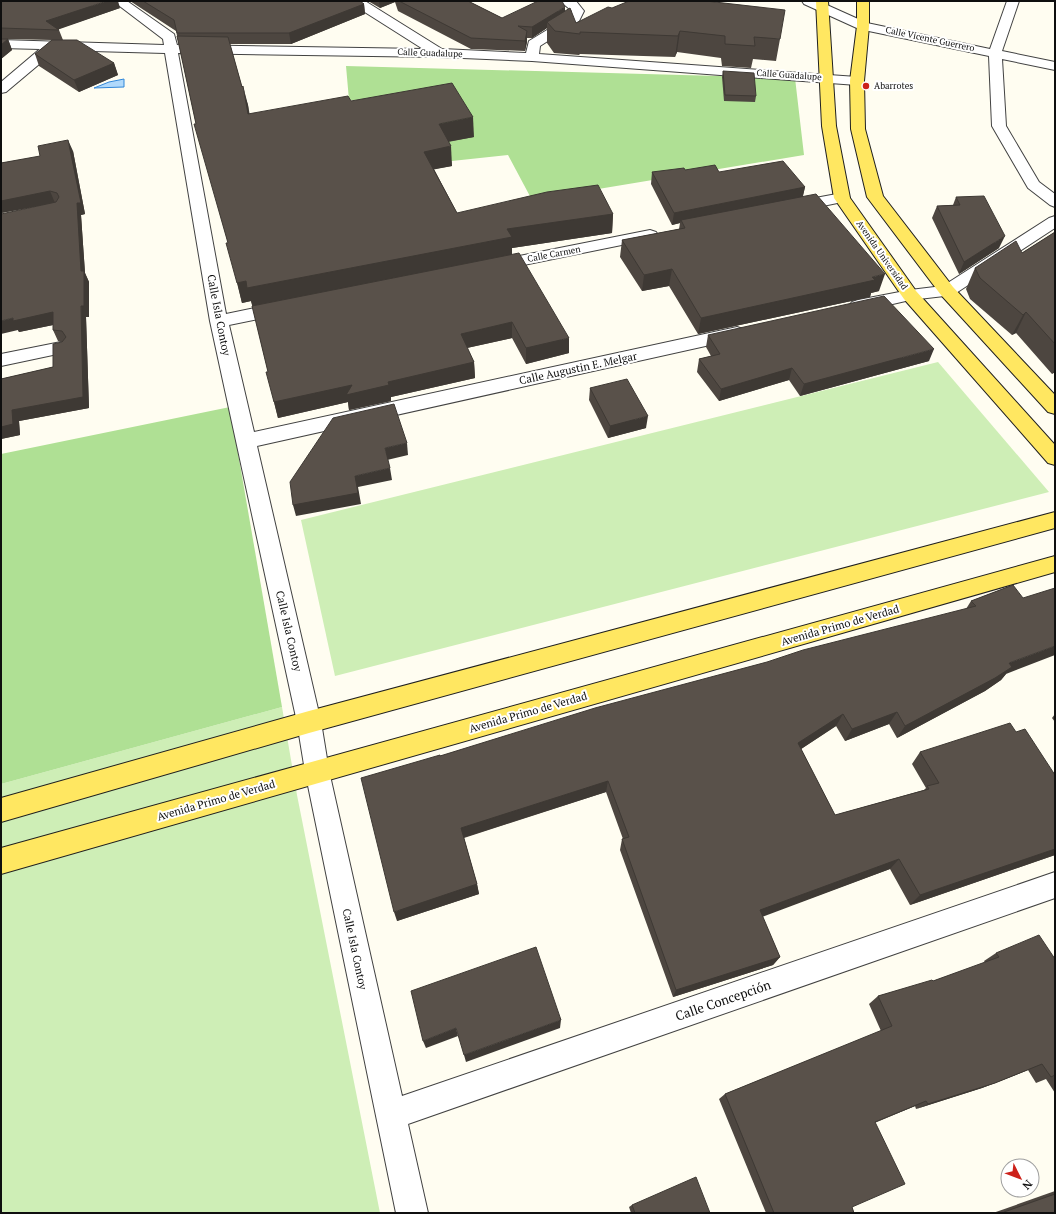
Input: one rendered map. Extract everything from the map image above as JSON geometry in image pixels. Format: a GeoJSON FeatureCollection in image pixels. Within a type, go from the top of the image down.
{"type":"FeatureCollection","features":[{"type":"Feature","properties":{"kind":"main road"},"geometry":{"type":"LineString","coordinates":[[863,1],[863,26],[857,81],[858,129],[875,197],[947,291],[1055,407]]}},
{"type":"Feature","properties":{"kind":"main road","name":"Avenida Universidad"},"geometry":{"type":"LineString","coordinates":[[817,3],[826,78],[829,126],[842,198],[910,295],[1055,458]]}},
{"type":"Feature","properties":{"kind":"main road"},"geometry":{"type":"LineString","coordinates":[[1,810],[309,722],[1055,520]]}},
{"type":"Feature","properties":{"kind":"main road","name":"Avenida Primo de Verdad"},"geometry":{"type":"LineString","coordinates":[[1,861],[1055,564]]}},
{"type":"Feature","properties":{"kind":"street","name":"Calle Isla Contoy"},"geometry":{"type":"LineString","coordinates":[[119,1],[169,37],[219,321],[309,722],[317,771],[412,1213]]}},
{"type":"Feature","properties":{"kind":"street"},"geometry":{"type":"LineString","coordinates":[[356,1],[439,52]]}},
{"type":"Feature","properties":{"kind":"street"},"geometry":{"type":"LineString","coordinates":[[532,57],[534,44],[575,18],[578,11],[572,4],[566,1]]}},
{"type":"Feature","properties":{"kind":"street"},"geometry":{"type":"LineString","coordinates":[[1013,1],[995,53],[999,126],[1033,185],[1055,202]]}},
{"type":"Feature","properties":{"kind":"street","name":"Calle Vicente Guerrero"},"geometry":{"type":"LineString","coordinates":[[817,3],[863,26],[1055,66]]}},
{"type":"Feature","properties":{"kind":"street","name":"Calle Guadalupe"},"geometry":{"type":"LineString","coordinates":[[1,44],[171,49],[439,52],[532,57],[857,81]]}},
{"type":"Feature","properties":{"kind":"street"},"geometry":{"type":"LineString","coordinates":[[1,89],[52,46]]}},
{"type":"Feature","properties":{"kind":"street"},"geometry":{"type":"LineString","coordinates":[[779,210],[842,198]]}},
{"type":"Feature","properties":{"kind":"street"},"geometry":{"type":"LineString","coordinates":[[841,310],[910,295],[947,291],[1055,221]]}},
{"type":"Feature","properties":{"kind":"street","name":"Calle Carmen"},"geometry":{"type":"LineString","coordinates":[[476,270],[663,233]]}},
{"type":"Feature","properties":{"kind":"street"},"geometry":{"type":"LineString","coordinates":[[219,321],[297,305]]}},
{"type":"Feature","properties":{"kind":"street","name":"Calle Augustin E. Melgar"},"geometry":{"type":"LineString","coordinates":[[246,441],[756,329]]}},
{"type":"Feature","properties":{"kind":"street"},"geometry":{"type":"LineString","coordinates":[[1,360],[61,348]]}},
{"type":"Feature","properties":{"kind":"street","name":"Calle Concepción"},"geometry":{"type":"LineString","coordinates":[[391,1114],[1055,885]]}},
{"type":"Feature","properties":{"kind":"green space"},"geometry":{"type":"Polygon","coordinates":[[[346,66],[795,78],[804,155],[532,200],[508,155],[433,163],[444,100],[349,100],[346,66]]]}},
{"type":"Feature","properties":{"kind":"green space"},"geometry":{"type":"Polygon","coordinates":[[[938,362],[1049,492],[335,676],[301,520],[938,362]]]}},
{"type":"Feature","properties":{"kind":"green space"},"geometry":{"type":"Polygon","coordinates":[[[230,407],[282,707],[1,784],[1,454],[230,407]]]}},
{"type":"Feature","properties":{"kind":"green space"},"geometry":{"type":"Polygon","coordinates":[[[282,707],[297,795],[380,1213],[1,1213],[1,784],[282,707]]]}},
{"type":"Feature","properties":{"kind":"water"},"geometry":{"type":"Polygon","coordinates":[[[124,79],[124,87],[94,88],[109,82],[124,79]]]}},
{"type":"Feature","properties":{"kind":"building"},"geometry":{"type":"Polygon","coordinates":[[[1,1],[107,1],[46,21],[59,30],[1,28],[1,1]]]}},
{"type":"Feature","properties":{"kind":"building"},"geometry":{"type":"Polygon","coordinates":[[[143,1],[360,1],[364,4],[289,33],[177,33],[174,20],[143,1]]]}},
{"type":"Feature","properties":{"kind":"building"},"geometry":{"type":"Polygon","coordinates":[[[399,1],[468,1],[502,18],[538,1],[562,1],[565,7],[532,27],[518,26],[527,31],[525,41],[471,38],[399,1]]]}},
{"type":"Feature","properties":{"kind":"building"},"geometry":{"type":"Polygon","coordinates":[[[629,1],[706,1],[785,10],[780,39],[754,37],[755,46],[725,44],[725,36],[680,31],[678,36],[580,32],[580,34],[555,31],[547,22],[570,8],[576,23],[608,7],[612,8],[629,1]]]}},
{"type":"Feature","properties":{"kind":"building"},"geometry":{"type":"Polygon","coordinates":[[[177,36],[228,37],[242,87],[243,86],[248,114],[348,96],[351,101],[452,83],[473,117],[439,124],[451,146],[424,152],[457,213],[547,192],[598,185],[613,214],[507,229],[512,237],[247,288],[246,281],[237,283],[226,243],[228,243],[194,124],[196,124],[177,36]]]}},
{"type":"Feature","properties":{"kind":"building"},"geometry":{"type":"Polygon","coordinates":[[[1,39],[8,39],[1,45],[1,39]]]}},
{"type":"Feature","properties":{"kind":"building"},"geometry":{"type":"Polygon","coordinates":[[[52,40],[77,40],[114,63],[74,80],[35,54],[52,40]]]}},
{"type":"Feature","properties":{"kind":"building"},"geometry":{"type":"Polygon","coordinates":[[[723,71],[754,73],[756,96],[725,95],[723,71]]]}},
{"type":"Feature","properties":{"kind":"building"},"geometry":{"type":"Polygon","coordinates":[[[68,140],[81,203],[77,203],[81,271],[84,271],[84,306],[81,306],[83,397],[12,410],[13,424],[1,427],[1,379],[53,367],[53,344],[62,342],[66,337],[62,331],[53,330],[53,312],[13,321],[13,318],[1,321],[1,214],[56,202],[59,197],[57,193],[50,191],[1,201],[1,163],[40,156],[38,146],[68,140]]]}},
{"type":"Feature","properties":{"kind":"building"},"geometry":{"type":"Polygon","coordinates":[[[783,161],[805,187],[674,213],[652,172],[684,168],[685,170],[715,165],[719,172],[783,161]]]}},
{"type":"Feature","properties":{"kind":"building"},"geometry":{"type":"Polygon","coordinates":[[[816,194],[885,274],[872,277],[875,280],[701,318],[672,269],[644,275],[622,240],[685,228],[681,220],[816,194]]]}},
{"type":"Feature","properties":{"kind":"building"},"geometry":{"type":"Polygon","coordinates":[[[984,196],[1005,236],[964,262],[937,206],[960,205],[956,197],[984,196]]]}},
{"type":"Feature","properties":{"kind":"building"},"geometry":{"type":"Polygon","coordinates":[[[1055,232],[1055,344],[1026,312],[1023,315],[980,278],[975,268],[1016,241],[1022,253],[1055,232]]]}},
{"type":"Feature","properties":{"kind":"building"},"geometry":{"type":"Polygon","coordinates":[[[519,253],[569,338],[526,348],[512,322],[461,334],[474,362],[388,382],[389,385],[346,395],[352,385],[274,402],[252,306],[519,253]]]}},
{"type":"Feature","properties":{"kind":"building"},"geometry":{"type":"Polygon","coordinates":[[[884,296],[934,349],[804,384],[792,368],[721,389],[699,359],[720,354],[708,335],[884,296]]]}},
{"type":"Feature","properties":{"kind":"building"},"geometry":{"type":"Polygon","coordinates":[[[627,379],[648,416],[610,426],[590,388],[627,379]]]}},
{"type":"Feature","properties":{"kind":"building"},"geometry":{"type":"Polygon","coordinates":[[[394,404],[407,443],[385,448],[390,468],[355,476],[358,493],[293,505],[290,482],[333,418],[394,404]]]}},
{"type":"Feature","properties":{"kind":"building"},"geometry":{"type":"Polygon","coordinates":[[[1013,585],[1023,598],[1055,588],[1055,646],[1009,663],[1012,667],[995,678],[905,726],[897,712],[852,729],[843,714],[798,743],[835,815],[929,789],[927,786],[939,783],[920,752],[1010,723],[1016,732],[1025,729],[1055,775],[1055,849],[920,895],[899,859],[760,910],[780,957],[676,990],[622,839],[629,837],[608,781],[461,828],[477,884],[394,912],[361,778],[440,756],[595,708],[767,662],[803,650],[976,606],[971,601],[1013,585]]]}},
{"type":"Feature","properties":{"kind":"building"},"geometry":{"type":"Polygon","coordinates":[[[1039,935],[1055,959],[1055,1075],[1051,1077],[1042,1064],[995,1083],[928,1104],[926,1101],[875,1122],[905,1184],[852,1207],[854,1213],[774,1213],[725,1094],[892,1026],[878,996],[932,980],[933,981],[999,957],[996,953],[1039,935]]]}},
{"type":"Feature","properties":{"kind":"building"},"geometry":{"type":"Polygon","coordinates":[[[536,947],[561,1020],[464,1055],[456,1028],[423,1041],[411,991],[536,947]]]}},
{"type":"Feature","properties":{"kind":"building"},"geometry":{"type":"Polygon","coordinates":[[[696,1177],[710,1213],[635,1213],[632,1205],[696,1177]]]}},
{"type":"Feature","properties":{"kind":"building"},"geometry":{"type":"Polygon","coordinates":[[[1055,1194],[1055,1213],[1004,1212],[1055,1194]]]}},
{"type":"Feature","properties":{"kind":"place","name":"Abarrotes"},"geometry":{"type":"Point","coordinates":[866,86]}}]}
